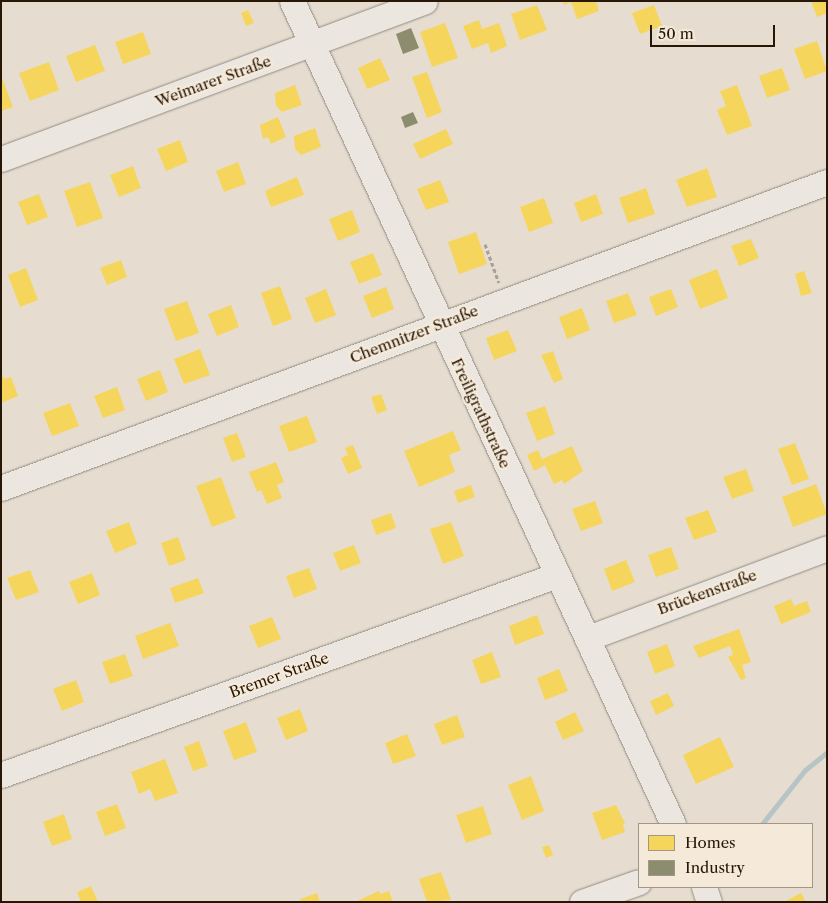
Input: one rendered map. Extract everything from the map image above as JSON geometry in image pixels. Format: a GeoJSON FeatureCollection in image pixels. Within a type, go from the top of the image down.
{"type":"FeatureCollection","features":[{"type":"Feature","properties":{"kind":"street","name":"Freiligrathstraße"},"geometry":{"type":"LineString","coordinates":[[292,1],[673,823]]}},
{"type":"Feature","properties":{"kind":"street","name":"Weimarer Straße"},"geometry":{"type":"LineString","coordinates":[[1,159],[312,45],[425,1]]}},
{"type":"Feature","properties":{"kind":"street","name":"Chemnitzer Straße"},"geometry":{"type":"LineString","coordinates":[[1,488],[440,323],[827,182]]}},
{"type":"Feature","properties":{"kind":"street","name":"Brückenstraße"},"geometry":{"type":"LineString","coordinates":[[588,638],[827,548]]}},
{"type":"Feature","properties":{"kind":"street","name":"Bremer Straße"},"geometry":{"type":"LineString","coordinates":[[1,775],[557,575]]}},
{"type":"Feature","properties":{"kind":"street"},"geometry":{"type":"LineString","coordinates":[[582,902],[638,882]]}},
{"type":"Feature","properties":{"kind":"street"},"geometry":{"type":"LineString","coordinates":[[704,888],[709,902]]}},
{"type":"Feature","properties":{"kind":"path"},"geometry":{"type":"LineString","coordinates":[[485,244],[506,299]]}},
{"type":"Feature","properties":{"kind":"building: Homes"},"geometry":{"type":"Polygon","coordinates":[[[562,1],[596,1],[599,11],[577,19],[571,2],[564,5],[562,1]]]}},
{"type":"Feature","properties":{"kind":"building: Homes"},"geometry":{"type":"Polygon","coordinates":[[[811,1],[827,1],[827,13],[817,17],[811,1]]]}},
{"type":"Feature","properties":{"kind":"building: Homes"},"geometry":{"type":"Polygon","coordinates":[[[537,5],[547,30],[520,40],[511,14],[537,5]]]}},
{"type":"Feature","properties":{"kind":"building: Homes"},"geometry":{"type":"Polygon","coordinates":[[[654,5],[662,26],[640,34],[632,13],[654,5]]]}},
{"type":"Feature","properties":{"kind":"building: Homes"},"geometry":{"type":"Polygon","coordinates":[[[248,10],[254,23],[246,26],[241,13],[248,10]]]}},
{"type":"Feature","properties":{"kind":"building: Homes"},"geometry":{"type":"Polygon","coordinates":[[[479,20],[482,29],[499,23],[507,46],[491,53],[488,43],[472,49],[463,26],[479,20]]]}},
{"type":"Feature","properties":{"kind":"building: Homes"},"geometry":{"type":"Polygon","coordinates":[[[445,23],[458,58],[432,67],[420,32],[445,23]]]}},
{"type":"Feature","properties":{"kind":"building: Homes"},"geometry":{"type":"Polygon","coordinates":[[[143,32],[151,54],[123,64],[115,42],[143,32]]]}},
{"type":"Feature","properties":{"kind":"building: Homes"},"geometry":{"type":"Polygon","coordinates":[[[817,41],[827,71],[805,79],[794,49],[817,41]]]}},
{"type":"Feature","properties":{"kind":"building: Homes"},"geometry":{"type":"Polygon","coordinates":[[[95,45],[105,71],[76,82],[66,56],[95,45]]]}},
{"type":"Feature","properties":{"kind":"building: Homes"},"geometry":{"type":"Polygon","coordinates":[[[380,58],[390,80],[367,89],[358,68],[380,58]]]}},
{"type":"Feature","properties":{"kind":"building: Homes"},"geometry":{"type":"Polygon","coordinates":[[[49,62],[59,90],[30,101],[19,73],[49,62]]]}},
{"type":"Feature","properties":{"kind":"building: Homes"},"geometry":{"type":"Polygon","coordinates":[[[782,68],[790,90],[767,98],[759,76],[782,68]]]}},
{"type":"Feature","properties":{"kind":"building: Homes"},"geometry":{"type":"Polygon","coordinates":[[[427,72],[442,112],[427,118],[412,77],[427,72]]]}},
{"type":"Feature","properties":{"kind":"building: Homes"},"geometry":{"type":"Polygon","coordinates":[[[1,75],[13,107],[1,111],[1,75]]]}},
{"type":"Feature","properties":{"kind":"building: Homes"},"geometry":{"type":"Polygon","coordinates":[[[295,85],[302,105],[282,112],[276,106],[275,93],[295,85]]]}},
{"type":"Feature","properties":{"kind":"building: Homes"},"geometry":{"type":"Polygon","coordinates":[[[737,85],[752,126],[727,135],[717,110],[726,106],[720,91],[737,85]]]}},
{"type":"Feature","properties":{"kind":"building: Homes"},"geometry":{"type":"Polygon","coordinates":[[[278,117],[286,137],[271,144],[268,137],[263,139],[260,125],[278,117]]]}},
{"type":"Feature","properties":{"kind":"building: Homes"},"geometry":{"type":"Polygon","coordinates":[[[315,128],[321,147],[301,155],[295,149],[294,136],[315,128]]]}},
{"type":"Feature","properties":{"kind":"building: Homes"},"geometry":{"type":"Polygon","coordinates":[[[446,129],[453,144],[420,159],[413,144],[446,129]]]}},
{"type":"Feature","properties":{"kind":"building: Homes"},"geometry":{"type":"Polygon","coordinates":[[[180,140],[188,162],[166,171],[157,149],[180,140]]]}},
{"type":"Feature","properties":{"kind":"building: Homes"},"geometry":{"type":"Polygon","coordinates":[[[238,162],[246,184],[224,192],[216,171],[238,162]]]}},
{"type":"Feature","properties":{"kind":"building: Homes"},"geometry":{"type":"Polygon","coordinates":[[[133,166],[141,188],[119,197],[110,175],[133,166]]]}},
{"type":"Feature","properties":{"kind":"building: Homes"},"geometry":{"type":"Polygon","coordinates":[[[707,168],[717,197],[687,207],[676,180],[707,168]]]}},
{"type":"Feature","properties":{"kind":"building: Homes"},"geometry":{"type":"Polygon","coordinates":[[[297,177],[304,195],[271,207],[265,191],[297,177]]]}},
{"type":"Feature","properties":{"kind":"building: Homes"},"geometry":{"type":"Polygon","coordinates":[[[440,180],[449,202],[426,210],[417,189],[440,180]]]}},
{"type":"Feature","properties":{"kind":"building: Homes"},"geometry":{"type":"Polygon","coordinates":[[[90,182],[103,218],[77,227],[64,191],[90,182]]]}},
{"type":"Feature","properties":{"kind":"building: Homes"},"geometry":{"type":"Polygon","coordinates":[[[646,188],[655,214],[628,223],[619,198],[646,188]]]}},
{"type":"Feature","properties":{"kind":"building: Homes"},"geometry":{"type":"Polygon","coordinates":[[[39,194],[48,217],[27,225],[18,202],[39,194]]]}},
{"type":"Feature","properties":{"kind":"building: Homes"},"geometry":{"type":"Polygon","coordinates":[[[596,194],[603,214],[581,222],[574,203],[596,194]]]}},
{"type":"Feature","properties":{"kind":"building: Homes"},"geometry":{"type":"Polygon","coordinates":[[[544,198],[553,223],[529,232],[520,207],[544,198]]]}},
{"type":"Feature","properties":{"kind":"building: Homes"},"geometry":{"type":"Polygon","coordinates":[[[352,210],[360,232],[338,241],[329,219],[352,210]]]}},
{"type":"Feature","properties":{"kind":"building: Homes"},"geometry":{"type":"Polygon","coordinates":[[[476,232],[487,264],[459,274],[448,242],[476,232]]]}},
{"type":"Feature","properties":{"kind":"building: Homes"},"geometry":{"type":"Polygon","coordinates":[[[751,239],[759,258],[739,266],[731,246],[751,239]]]}},
{"type":"Feature","properties":{"kind":"building: Homes"},"geometry":{"type":"Polygon","coordinates":[[[373,253],[382,275],[359,284],[350,262],[373,253]]]}},
{"type":"Feature","properties":{"kind":"building: Homes"},"geometry":{"type":"Polygon","coordinates":[[[121,260],[127,277],[107,285],[100,268],[121,260]]]}},
{"type":"Feature","properties":{"kind":"building: Homes"},"geometry":{"type":"Polygon","coordinates":[[[26,268],[38,300],[20,307],[8,275],[26,268]]]}},
{"type":"Feature","properties":{"kind":"building: Homes"},"geometry":{"type":"Polygon","coordinates":[[[717,269],[728,298],[700,309],[689,280],[717,269]]]}},
{"type":"Feature","properties":{"kind":"building: Homes"},"geometry":{"type":"Polygon","coordinates":[[[804,271],[812,293],[801,296],[795,274],[804,271]]]}},
{"type":"Feature","properties":{"kind":"building: Homes"},"geometry":{"type":"Polygon","coordinates":[[[280,286],[292,319],[273,326],[261,293],[280,286]]]}},
{"type":"Feature","properties":{"kind":"building: Homes"},"geometry":{"type":"Polygon","coordinates":[[[386,287],[394,309],[372,318],[363,296],[386,287]]]}},
{"type":"Feature","properties":{"kind":"building: Homes"},"geometry":{"type":"Polygon","coordinates":[[[326,289],[336,315],[315,323],[305,298],[326,289]]]}},
{"type":"Feature","properties":{"kind":"building: Homes"},"geometry":{"type":"Polygon","coordinates":[[[671,289],[678,307],[656,316],[649,297],[671,289]]]}},
{"type":"Feature","properties":{"kind":"building: Homes"},"geometry":{"type":"Polygon","coordinates":[[[628,293],[637,315],[614,323],[606,301],[628,293]]]}},
{"type":"Feature","properties":{"kind":"building: Homes"},"geometry":{"type":"Polygon","coordinates":[[[187,301],[199,333],[176,341],[164,309],[187,301]]]}},
{"type":"Feature","properties":{"kind":"building: Homes"},"geometry":{"type":"Polygon","coordinates":[[[231,305],[239,327],[217,336],[208,314],[231,305]]]}},
{"type":"Feature","properties":{"kind":"building: Homes"},"geometry":{"type":"Polygon","coordinates":[[[582,308],[590,330],[567,339],[559,317],[582,308]]]}},
{"type":"Feature","properties":{"kind":"building: Homes"},"geometry":{"type":"Polygon","coordinates":[[[508,330],[517,351],[494,360],[486,338],[508,330]]]}},
{"type":"Feature","properties":{"kind":"building: Homes"},"geometry":{"type":"Polygon","coordinates":[[[200,349],[210,375],[184,384],[174,359],[200,349]]]}},
{"type":"Feature","properties":{"kind":"building: Homes"},"geometry":{"type":"Polygon","coordinates":[[[553,351],[563,379],[554,383],[541,355],[553,351]]]}},
{"type":"Feature","properties":{"kind":"building: Homes"},"geometry":{"type":"Polygon","coordinates":[[[160,370],[168,392],[146,401],[137,379],[160,370]]]}},
{"type":"Feature","properties":{"kind":"building: Homes"},"geometry":{"type":"Polygon","coordinates":[[[1,373],[4,379],[11,377],[18,396],[1,403],[1,373]]]}},
{"type":"Feature","properties":{"kind":"building: Homes"},"geometry":{"type":"Polygon","coordinates":[[[117,387],[125,410],[103,418],[94,396],[117,387]]]}},
{"type":"Feature","properties":{"kind":"building: Homes"},"geometry":{"type":"Polygon","coordinates":[[[381,394],[387,410],[377,414],[371,397],[381,394]]]}},
{"type":"Feature","properties":{"kind":"building: Homes"},"geometry":{"type":"Polygon","coordinates":[[[70,403],[79,426],[52,436],[43,413],[70,403]]]}},
{"type":"Feature","properties":{"kind":"building: Homes"},"geometry":{"type":"Polygon","coordinates":[[[545,406],[555,434],[537,441],[526,413],[545,406]]]}},
{"type":"Feature","properties":{"kind":"building: Homes"},"geometry":{"type":"Polygon","coordinates":[[[307,416],[317,442],[289,452],[279,426],[307,416]]]}},
{"type":"Feature","properties":{"kind":"building: Homes"},"geometry":{"type":"Polygon","coordinates":[[[453,431],[461,450],[449,455],[455,472],[419,487],[404,451],[453,431]]]}},
{"type":"Feature","properties":{"kind":"building: Homes"},"geometry":{"type":"Polygon","coordinates":[[[237,433],[246,457],[232,462],[223,438],[237,433]]]}},
{"type":"Feature","properties":{"kind":"building: Homes"},"geometry":{"type":"Polygon","coordinates":[[[795,443],[809,479],[792,485],[778,449],[795,443]]]}},
{"type":"Feature","properties":{"kind":"building: Homes"},"geometry":{"type":"Polygon","coordinates":[[[353,445],[362,468],[348,474],[341,458],[348,455],[345,448],[353,445]]]}},
{"type":"Feature","properties":{"kind":"building: Homes"},"geometry":{"type":"Polygon","coordinates":[[[572,446],[583,471],[564,484],[562,480],[554,484],[545,465],[534,471],[527,455],[538,450],[542,459],[572,446]]]}},
{"type":"Feature","properties":{"kind":"building: Homes"},"geometry":{"type":"Polygon","coordinates":[[[276,462],[284,482],[277,485],[282,498],[267,504],[261,490],[257,492],[249,472],[276,462]]]}},
{"type":"Feature","properties":{"kind":"building: Homes"},"geometry":{"type":"Polygon","coordinates":[[[746,469],[754,491],[732,499],[723,477],[746,469]]]}},
{"type":"Feature","properties":{"kind":"building: Homes"},"geometry":{"type":"Polygon","coordinates":[[[221,477],[236,518],[212,527],[196,486],[221,477]]]}},
{"type":"Feature","properties":{"kind":"building: Homes"},"geometry":{"type":"Polygon","coordinates":[[[816,484],[827,514],[793,527],[782,497],[816,484]]]}},
{"type":"Feature","properties":{"kind":"building: Homes"},"geometry":{"type":"Polygon","coordinates":[[[471,485],[475,497],[458,503],[454,491],[471,485]]]}},
{"type":"Feature","properties":{"kind":"building: Homes"},"geometry":{"type":"Polygon","coordinates":[[[595,501],[603,523],[581,531],[572,509],[595,501]]]}},
{"type":"Feature","properties":{"kind":"building: Homes"},"geometry":{"type":"Polygon","coordinates":[[[708,510],[717,532],[694,540],[685,518],[708,510]]]}},
{"type":"Feature","properties":{"kind":"building: Homes"},"geometry":{"type":"Polygon","coordinates":[[[391,513],[396,528],[376,535],[371,520],[391,513]]]}},
{"type":"Feature","properties":{"kind":"building: Homes"},"geometry":{"type":"Polygon","coordinates":[[[129,522],[137,544],[115,553],[106,531],[129,522]]]}},
{"type":"Feature","properties":{"kind":"building: Homes"},"geometry":{"type":"Polygon","coordinates":[[[451,522],[464,556],[443,564],[430,529],[451,522]]]}},
{"type":"Feature","properties":{"kind":"building: Homes"},"geometry":{"type":"Polygon","coordinates":[[[178,537],[186,560],[169,566],[161,543],[178,537]]]}},
{"type":"Feature","properties":{"kind":"building: Homes"},"geometry":{"type":"Polygon","coordinates":[[[354,545],[361,563],[340,571],[333,553],[354,545]]]}},
{"type":"Feature","properties":{"kind":"building: Homes"},"geometry":{"type":"Polygon","coordinates":[[[671,547],[679,569],[656,577],[648,555],[671,547]]]}},
{"type":"Feature","properties":{"kind":"building: Homes"},"geometry":{"type":"Polygon","coordinates":[[[626,560],[635,582],[612,591],[604,569],[626,560]]]}},
{"type":"Feature","properties":{"kind":"building: Homes"},"geometry":{"type":"Polygon","coordinates":[[[309,568],[317,589],[294,598],[286,576],[309,568]]]}},
{"type":"Feature","properties":{"kind":"building: Homes"},"geometry":{"type":"Polygon","coordinates":[[[30,570],[39,592],[16,600],[7,578],[30,570]]]}},
{"type":"Feature","properties":{"kind":"building: Homes"},"geometry":{"type":"Polygon","coordinates":[[[92,573],[100,595],[78,604],[69,582],[92,573]]]}},
{"type":"Feature","properties":{"kind":"building: Homes"},"geometry":{"type":"Polygon","coordinates":[[[198,578],[204,593],[175,603],[170,588],[198,578]]]}},
{"type":"Feature","properties":{"kind":"building: Homes"},"geometry":{"type":"Polygon","coordinates":[[[791,599],[794,606],[807,601],[811,612],[781,624],[774,606],[791,599]]]}},
{"type":"Feature","properties":{"kind":"building: Homes"},"geometry":{"type":"Polygon","coordinates":[[[537,615],[544,634],[515,645],[509,626],[537,615]]]}},
{"type":"Feature","properties":{"kind":"building: Homes"},"geometry":{"type":"Polygon","coordinates":[[[272,617],[281,639],[258,648],[249,626],[272,617]]]}},
{"type":"Feature","properties":{"kind":"building: Homes"},"geometry":{"type":"Polygon","coordinates":[[[170,623],[179,646],[143,659],[135,636],[170,623]]]}},
{"type":"Feature","properties":{"kind":"building: Homes"},"geometry":{"type":"Polygon","coordinates":[[[739,629],[751,662],[742,665],[746,678],[741,680],[728,657],[733,655],[730,646],[699,658],[693,646],[739,629]]]}},
{"type":"Feature","properties":{"kind":"building: Homes"},"geometry":{"type":"Polygon","coordinates":[[[667,644],[675,666],[655,674],[647,652],[667,644]]]}},
{"type":"Feature","properties":{"kind":"building: Homes"},"geometry":{"type":"Polygon","coordinates":[[[492,652],[501,677],[481,684],[472,660],[492,652]]]}},
{"type":"Feature","properties":{"kind":"building: Homes"},"geometry":{"type":"Polygon","coordinates":[[[125,654],[133,676],[110,684],[102,662],[125,654]]]}},
{"type":"Feature","properties":{"kind":"building: Homes"},"geometry":{"type":"Polygon","coordinates":[[[559,669],[568,691],[545,700],[537,678],[559,669]]]}},
{"type":"Feature","properties":{"kind":"building: Homes"},"geometry":{"type":"Polygon","coordinates":[[[76,680],[84,702],[62,711],[53,689],[76,680]]]}},
{"type":"Feature","properties":{"kind":"building: Homes"},"geometry":{"type":"Polygon","coordinates":[[[668,693],[674,706],[656,715],[650,701],[668,693]]]}},
{"type":"Feature","properties":{"kind":"building: Homes"},"geometry":{"type":"Polygon","coordinates":[[[300,709],[308,731],[286,740],[277,718],[300,709]]]}},
{"type":"Feature","properties":{"kind":"building: Homes"},"geometry":{"type":"Polygon","coordinates":[[[575,712],[584,731],[563,740],[555,722],[575,712]]]}},
{"type":"Feature","properties":{"kind":"building: Homes"},"geometry":{"type":"Polygon","coordinates":[[[457,715],[465,737],[442,745],[434,724],[457,715]]]}},
{"type":"Feature","properties":{"kind":"building: Homes"},"geometry":{"type":"Polygon","coordinates":[[[246,722],[257,752],[234,760],[223,731],[246,722]]]}},
{"type":"Feature","properties":{"kind":"building: Homes"},"geometry":{"type":"Polygon","coordinates":[[[407,734],[416,756],[393,764],[385,743],[407,734]]]}},
{"type":"Feature","properties":{"kind":"building: Homes"},"geometry":{"type":"Polygon","coordinates":[[[720,737],[734,767],[696,784],[683,755],[720,737]]]}},
{"type":"Feature","properties":{"kind":"building: Homes"},"geometry":{"type":"Polygon","coordinates":[[[199,741],[208,766],[193,771],[184,747],[199,741]]]}},
{"type":"Feature","properties":{"kind":"building: Homes"},"geometry":{"type":"Polygon","coordinates":[[[165,759],[178,793],[155,801],[150,789],[139,794],[131,772],[165,759]]]}},
{"type":"Feature","properties":{"kind":"building: Homes"},"geometry":{"type":"Polygon","coordinates":[[[531,776],[544,811],[522,820],[508,785],[531,776]]]}},
{"type":"Feature","properties":{"kind":"building: Homes"},"geometry":{"type":"Polygon","coordinates":[[[117,804],[126,828],[105,836],[96,812],[117,804]]]}},
{"type":"Feature","properties":{"kind":"building: Homes"},"geometry":{"type":"Polygon","coordinates":[[[616,805],[625,823],[623,825],[625,832],[602,840],[592,813],[616,805]]]}},
{"type":"Feature","properties":{"kind":"building: Homes"},"geometry":{"type":"Polygon","coordinates":[[[483,806],[492,834],[466,843],[456,815],[483,806]]]}},
{"type":"Feature","properties":{"kind":"building: Homes"},"geometry":{"type":"Polygon","coordinates":[[[64,814],[72,839],[52,846],[43,822],[64,814]]]}},
{"type":"Feature","properties":{"kind":"building: Homes"},"geometry":{"type":"Polygon","coordinates":[[[549,845],[553,855],[546,858],[542,847],[549,845]]]}},
{"type":"Feature","properties":{"kind":"building: Homes"},"geometry":{"type":"Polygon","coordinates":[[[441,872],[451,900],[427,902],[419,879],[441,872]]]}},
{"type":"Feature","properties":{"kind":"building: Homes"},"geometry":{"type":"Polygon","coordinates":[[[91,886],[98,902],[81,902],[77,892],[91,886]]]}},
{"type":"Feature","properties":{"kind":"building: Homes"},"geometry":{"type":"Polygon","coordinates":[[[379,891],[380,894],[389,891],[393,902],[355,902],[379,891]]]}},
{"type":"Feature","properties":{"kind":"building: Homes"},"geometry":{"type":"Polygon","coordinates":[[[317,893],[320,902],[301,902],[300,899],[317,893]]]}},
{"type":"Feature","properties":{"kind":"building: Homes"},"geometry":{"type":"Polygon","coordinates":[[[801,893],[806,902],[784,902],[801,893]]]}},
{"type":"Feature","properties":{"kind":"building: Industry"},"geometry":{"type":"Polygon","coordinates":[[[411,28],[419,48],[403,54],[396,34],[411,28]]]}},
{"type":"Feature","properties":{"kind":"building: Industry"},"geometry":{"type":"Polygon","coordinates":[[[413,112],[418,123],[405,128],[401,117],[413,112]]]}},
{"type":"Feature","properties":{"kind":"waterway"},"geometry":{"type":"LineString","coordinates":[[763,823],[805,770],[827,752]]}}]}
